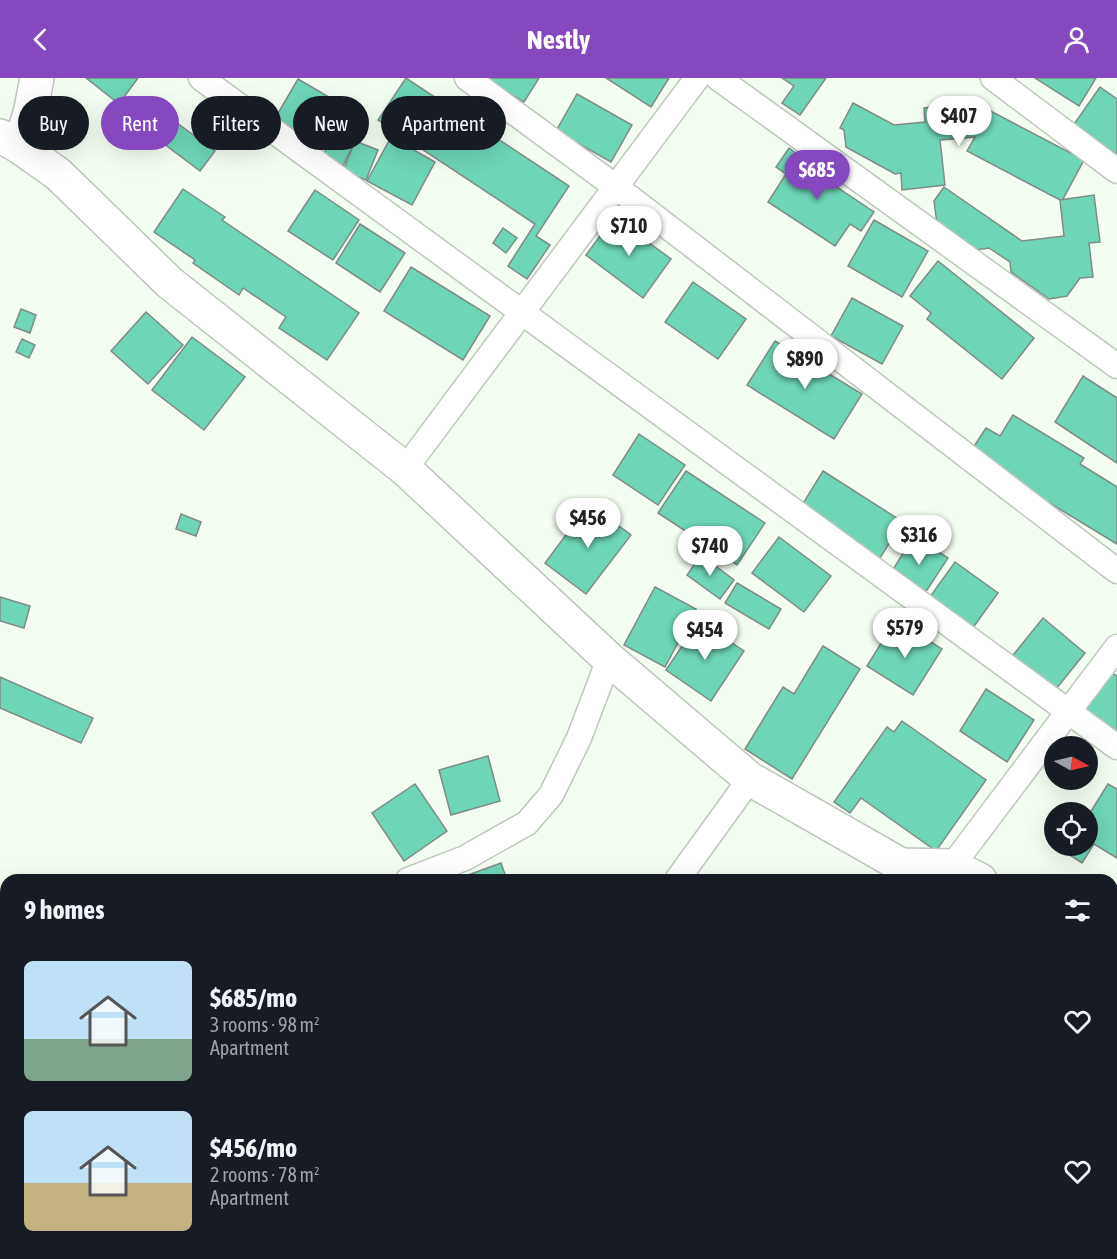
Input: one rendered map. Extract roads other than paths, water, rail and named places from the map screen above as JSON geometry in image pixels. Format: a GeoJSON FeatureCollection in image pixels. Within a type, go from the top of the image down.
{"type":"FeatureCollection","features":[{"type":"Feature","properties":{"kind":"main road"},"geometry":{"type":"LineString","coordinates":[[37,78],[31,109],[10,141],[57,174],[170,283],[405,469],[609,659],[750,780],[901,865],[966,873]]}},
{"type":"Feature","properties":{"kind":"street"},"geometry":{"type":"LineString","coordinates":[[201,78],[1117,747]]}},
{"type":"Feature","properties":{"kind":"street"},"geometry":{"type":"LineString","coordinates":[[467,78],[616,187],[1117,571]]}},
{"type":"Feature","properties":{"kind":"street"},"geometry":{"type":"LineString","coordinates":[[405,469],[697,78]]}},
{"type":"Feature","properties":{"kind":"street"},"geometry":{"type":"LineString","coordinates":[[718,78],[1117,366]]}},
{"type":"Feature","properties":{"kind":"street"},"geometry":{"type":"LineString","coordinates":[[993,78],[1117,171]]}},
{"type":"Feature","properties":{"kind":"street"},"geometry":{"type":"LineString","coordinates":[[966,873],[1069,711],[1117,647]]}},
{"type":"Feature","properties":{"kind":"street"},"geometry":{"type":"LineString","coordinates":[[424,874],[465,858],[527,823],[551,795],[579,738],[609,659]]}},
{"type":"Feature","properties":{"kind":"street"},"geometry":{"type":"LineString","coordinates":[[681,874],[750,780]]}}]}
